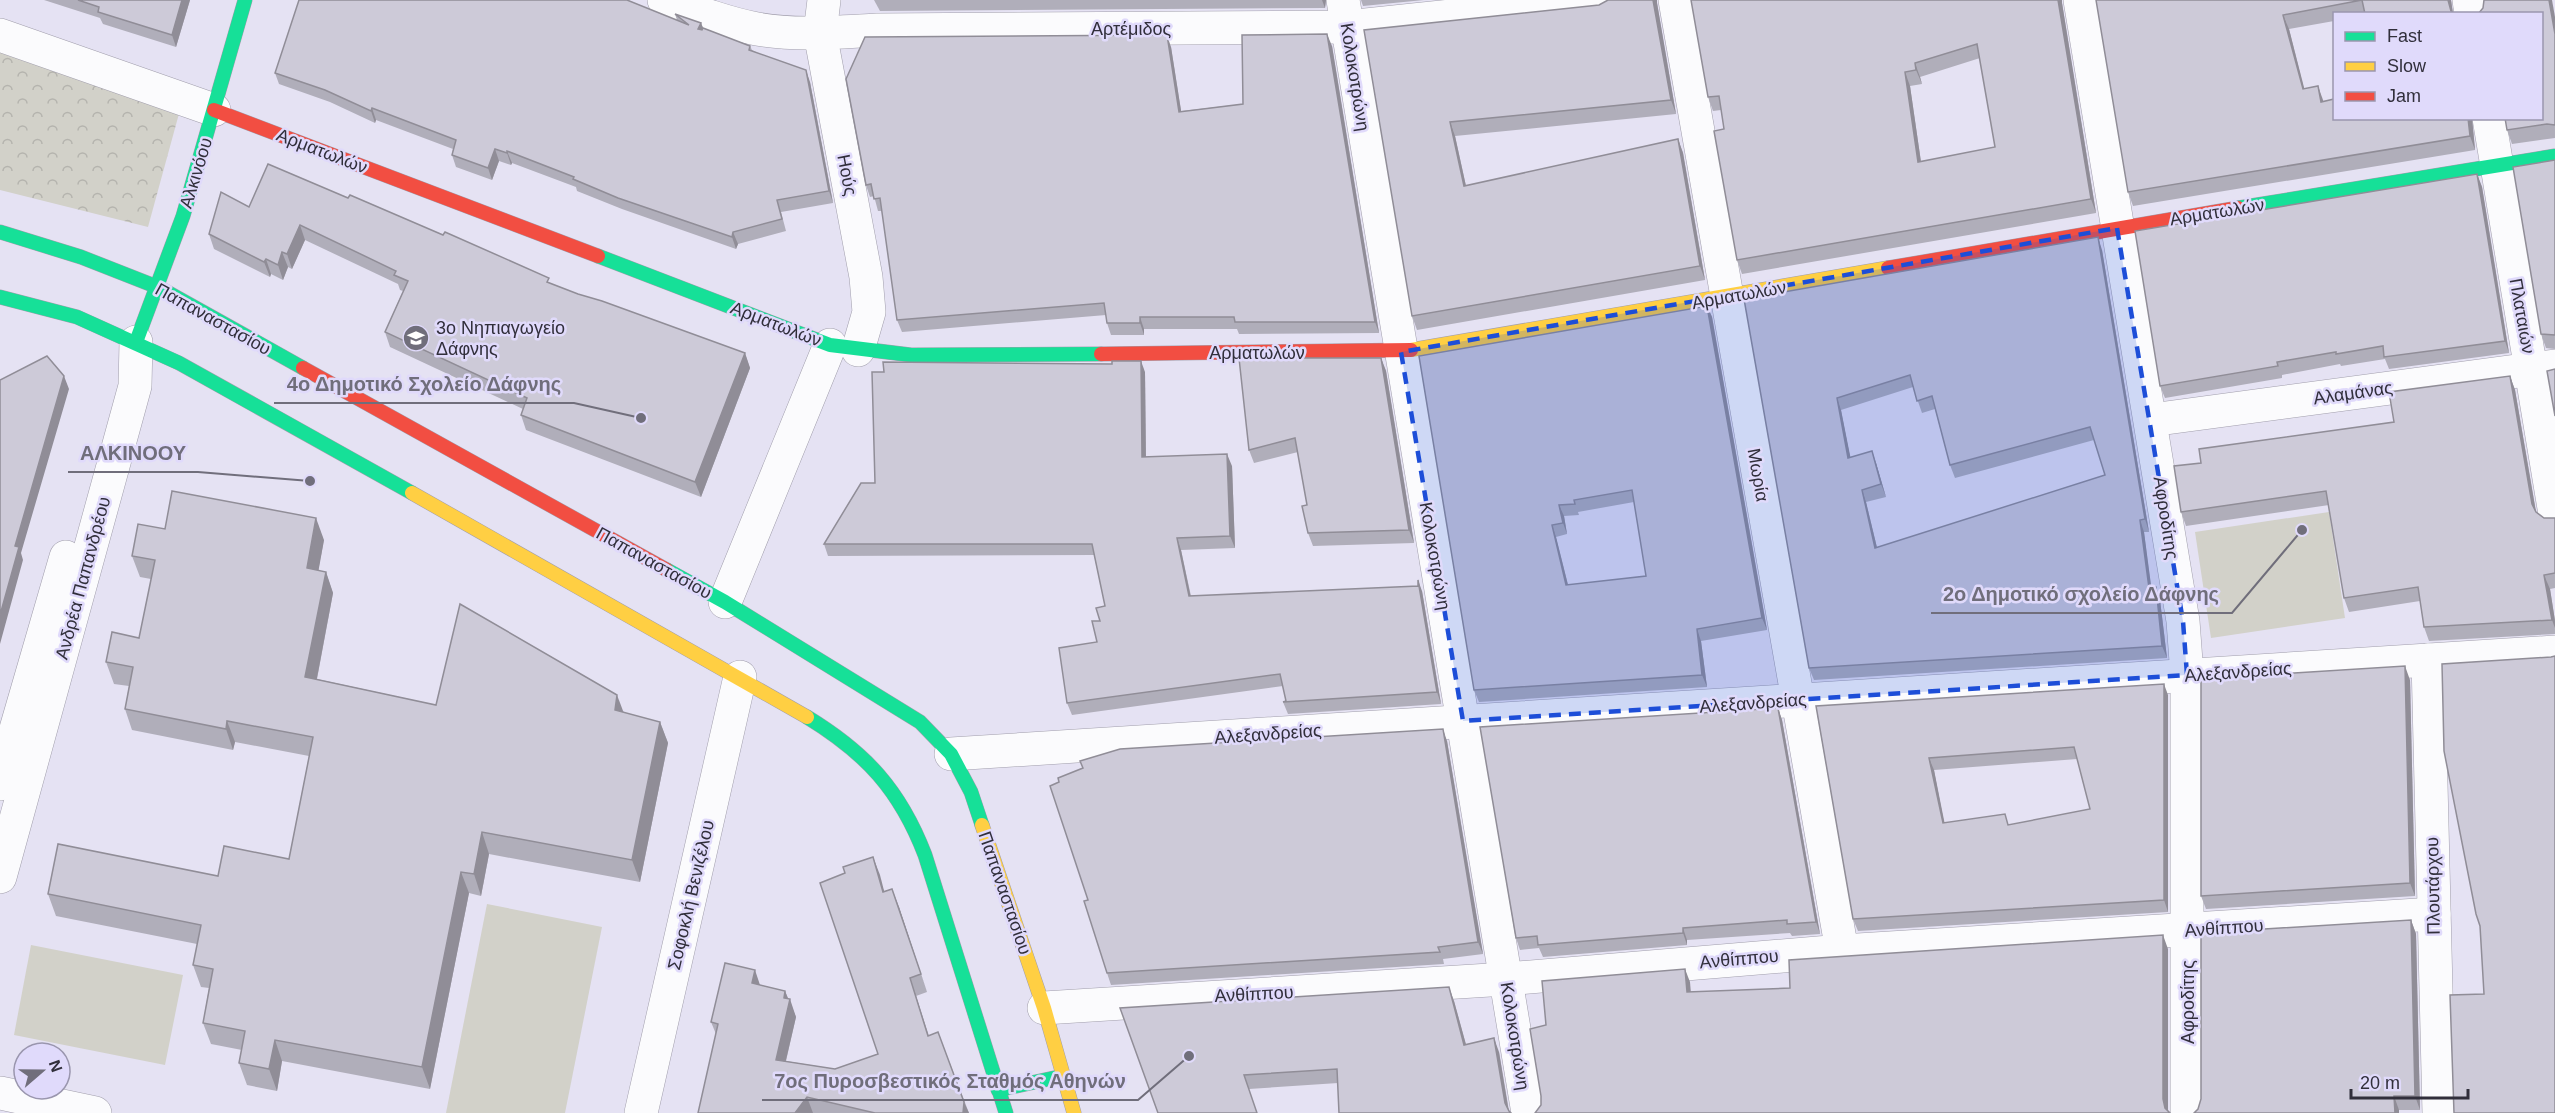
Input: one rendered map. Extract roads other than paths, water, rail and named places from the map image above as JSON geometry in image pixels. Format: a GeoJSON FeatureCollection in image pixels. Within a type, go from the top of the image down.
{"type":"FeatureCollection","features":[{"type":"Feature","properties":{"kind":"street","name":"Αλκινόου"},"geometry":{"type":"LineString","coordinates":[[136,342],[160,288],[245,0]]}},
{"type":"Feature","properties":{"kind":"street","name":"Αρτέμιδος"},"geometry":{"type":"LineString","coordinates":[[664,0],[689,10],[758,29],[820,33],[1345,14],[1601,0]]}},
{"type":"Feature","properties":{"kind":"street","name":"Ηούς"},"geometry":{"type":"LineString","coordinates":[[724,602],[844,347],[869,312],[866,277],[820,33],[824,0]]}},
{"type":"Feature","properties":{"kind":"street","name":"Μωρία"},"geometry":{"type":"LineString","coordinates":[[1675,0],[1842,951]]}},
{"type":"Feature","properties":{"kind":"street","name":"Αφροδίτης"},"geometry":{"type":"LineString","coordinates":[[2080,0],[2183,621],[2187,675],[2187,1113]]}},
{"type":"Feature","properties":{"kind":"street","name":"Κολοκοτρώνη"},"geometry":{"type":"LineString","coordinates":[[1345,14],[1528,1113]]}},
{"type":"Feature","properties":{"kind":"street","name":"Αρματωλών"},"geometry":{"type":"LineString","coordinates":[[0,34],[214,110],[844,347],[911,355],[1401,352],[2117,228],[2555,156]]}},
{"type":"Feature","properties":{"kind":"street","name":"Πλαταιών"},"geometry":{"type":"LineString","coordinates":[[2489,120],[2496,166],[2543,368],[2555,514]]}},
{"type":"Feature","properties":{"kind":"street","name":"Παπαναστασίου"},"geometry":{"type":"LineString","coordinates":[[0,232],[51,244],[160,288],[724,602],[920,722],[951,754],[972,792],[1044,1008],[1074,1113]]}},
{"type":"Feature","properties":{"kind":"street"},"geometry":{"type":"LineString","coordinates":[[0,297],[77,317],[179,363],[740,677],[803,713],[841,740],[885,781],[909,817],[925,855],[1006,1113]]}},
{"type":"Feature","properties":{"kind":"street","name":"Ανδρέα Παπανδρέου"},"geometry":{"type":"LineString","coordinates":[[0,784],[118,378],[136,342]]}},
{"type":"Feature","properties":{"kind":"street","name":"Αλαμάνας"},"geometry":{"type":"LineString","coordinates":[[2151,420],[2543,368]]}},
{"type":"Feature","properties":{"kind":"street","name":"Αλεξανδρείας"},"geometry":{"type":"LineString","coordinates":[[951,754],[2555,652]]}},
{"type":"Feature","properties":{"kind":"street","name":"Πλουτάρχου"},"geometry":{"type":"LineString","coordinates":[[2427,660],[2439,1113]]}},
{"type":"Feature","properties":{"kind":"street","name":"Σοφοκλή Βενιζέλου"},"geometry":{"type":"LineString","coordinates":[[641,1113],[740,677]]}},
{"type":"Feature","properties":{"kind":"street","name":"Ανδρέα Παπανδρέου"},"geometry":{"type":"LineString","coordinates":[[0,877],[22,712]]}},
{"type":"Feature","properties":{"kind":"street","name":"Ανθίππου"},"geometry":{"type":"LineString","coordinates":[[1044,1008],[1506,979],[1842,951],[2434,914]]}},
{"type":"Feature","properties":{"kind":"street"},"geometry":{"type":"LineString","coordinates":[[998,1090],[1063,1076]]}},
{"type":"Feature","properties":{"kind":"street"},"geometry":{"type":"LineString","coordinates":[[0,1093],[95,1113]]}},
{"type":"Feature","properties":{"kind":"place","name":"3ο Νηπιαγωγείο Δάφνης"},"geometry":{"type":"Point","coordinates":[416,338]}},
{"type":"Feature","properties":{"kind":"place","name":"4ο Δημοτικό Σχολείο Δάφνης"},"geometry":{"type":"Point","coordinates":[641,418]}},
{"type":"Feature","properties":{"kind":"place","name":"ΑΛΚΙΝΟΟΥ"},"geometry":{"type":"Point","coordinates":[310,481]}},
{"type":"Feature","properties":{"kind":"place","name":"2ο Δημοτικό σχολείο Δάφνης"},"geometry":{"type":"Point","coordinates":[2302,530]}},
{"type":"Feature","properties":{"kind":"place","name":"7ος Πυροσβεστικός Σταθμός Αθηνών"},"geometry":{"type":"Point","coordinates":[1189,1056]}}]}
